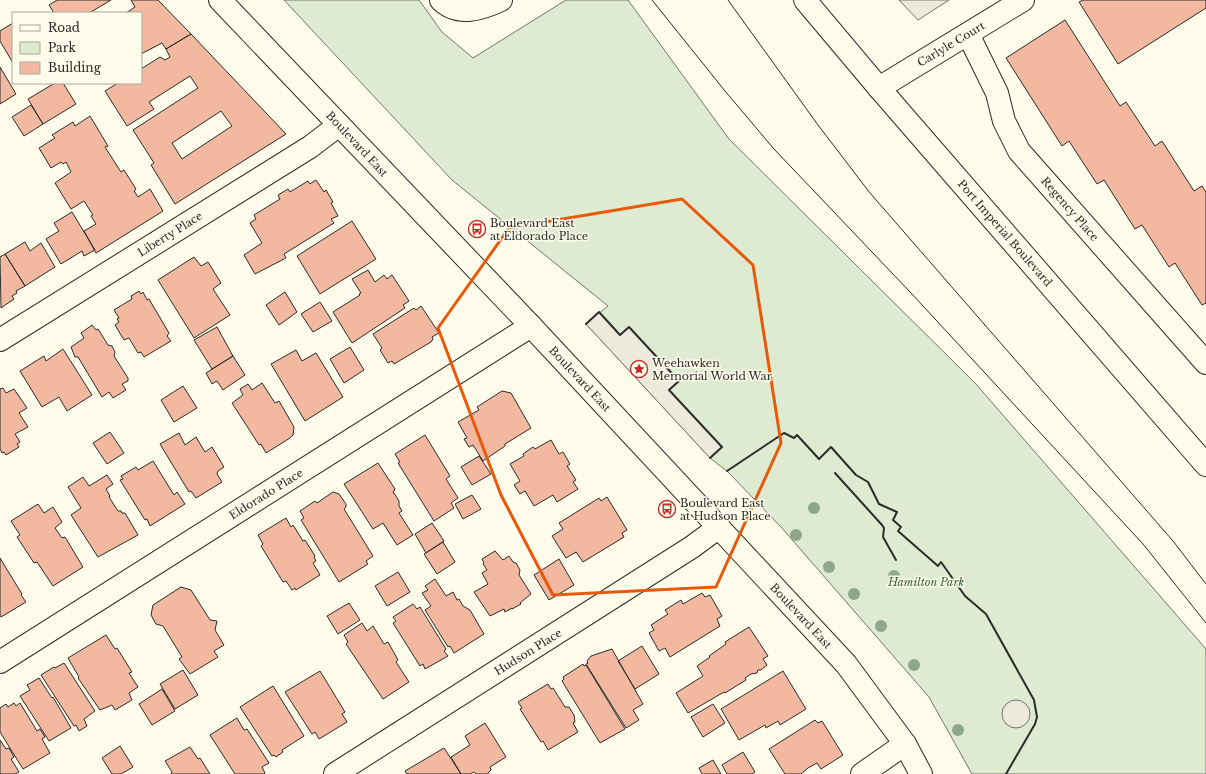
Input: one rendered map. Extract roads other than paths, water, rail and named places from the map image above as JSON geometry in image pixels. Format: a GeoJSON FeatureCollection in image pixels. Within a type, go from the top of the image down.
{"type":"FeatureCollection","features":[{"type":"Feature","properties":{"kind":"street","name":"Boulevard East"},"geometry":{"type":"LineString","coordinates":[[220,0],[530,326],[846,664],[905,744],[921,774]]}},
{"type":"Feature","properties":{"kind":"street"},"geometry":{"type":"LineString","coordinates":[[441,0],[446,5],[457,9],[470,11],[489,6],[501,0]]}},
{"type":"Feature","properties":{"kind":"street","name":"Port Imperial Boulevard"},"geometry":{"type":"LineString","coordinates":[[806,0],[879,88],[1206,465]]}},
{"type":"Feature","properties":{"kind":"street","name":"Carlyle Court"},"geometry":{"type":"LineString","coordinates":[[879,88],[1023,0]]}},
{"type":"Feature","properties":{"kind":"street","name":"Regency Place"},"geometry":{"type":"LineString","coordinates":[[968,34],[997,93],[1004,121],[1019,151],[1206,363]]}},
{"type":"Feature","properties":{"kind":"street","name":"Liberty Place"},"geometry":{"type":"LineString","coordinates":[[0,340],[310,147],[339,125]]}},
{"type":"Feature","properties":{"kind":"street","name":"Eldorado Place"},"geometry":{"type":"LineString","coordinates":[[0,662],[530,326]]}},
{"type":"Feature","properties":{"kind":"street","name":"Hudson Place"},"geometry":{"type":"LineString","coordinates":[[335,774],[692,548],[719,527]]}},
{"type":"Feature","properties":{"kind":"street"},"geometry":{"type":"LineString","coordinates":[[862,774],[905,744]]}},
{"type":"Feature","properties":{"kind":"tram line"},"geometry":{"type":"LineString","coordinates":[[652,0],[774,149],[911,293],[1143,544],[1206,623]]}},
{"type":"Feature","properties":{"kind":"tram line"},"geometry":{"type":"LineString","coordinates":[[728,0],[818,125],[870,193],[1173,541],[1206,584]]}},
{"type":"Feature","properties":{"kind":"place","name":"Boulevard East at Eldorado Place"},"geometry":{"type":"Point","coordinates":[477,229]}},
{"type":"Feature","properties":{"kind":"place","name":"Weehawken Memorial World War"},"geometry":{"type":"Point","coordinates":[639,369]}},
{"type":"Feature","properties":{"kind":"place","name":"Boulevard East at Hudson Place"},"geometry":{"type":"Point","coordinates":[667,509]}},
{"type":"Feature","properties":{"kind":"park label","name":"Hamilton Park"},"geometry":{"type":"Point","coordinates":[926,582]}}]}
